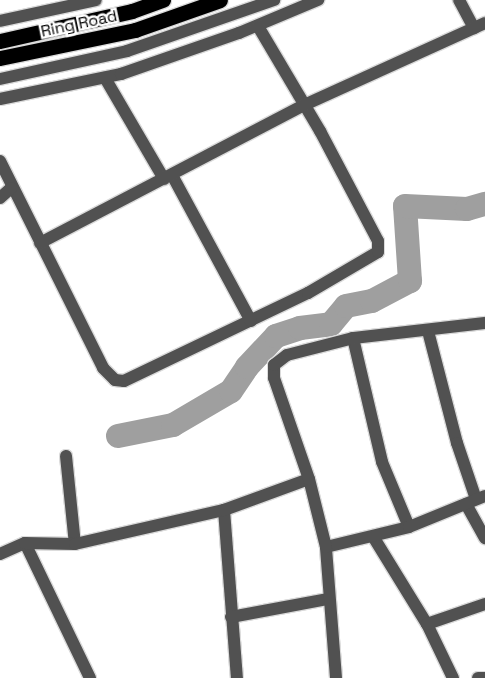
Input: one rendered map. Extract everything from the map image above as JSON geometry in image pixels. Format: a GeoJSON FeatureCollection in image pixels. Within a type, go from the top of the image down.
{"type":"FeatureCollection","features":[{"type":"Feature","properties":{"kind":"highway","name":"Ring Road"},"geometry":{"type":"LineString","coordinates":[[0,41],[132,11],[163,0]]}},
{"type":"Feature","properties":{"kind":"highway","name":"Ring Road"},"geometry":{"type":"LineString","coordinates":[[0,58],[135,30],[220,0]]}},
{"type":"Feature","properties":{"kind":"street"},"geometry":{"type":"LineString","coordinates":[[0,21],[96,0]]}},
{"type":"Feature","properties":{"kind":"street"},"geometry":{"type":"LineString","coordinates":[[0,79],[127,51],[274,0]]}},
{"type":"Feature","properties":{"kind":"street"},"geometry":{"type":"LineString","coordinates":[[0,99],[105,78],[258,26],[318,0]]}},
{"type":"Feature","properties":{"kind":"street"},"geometry":{"type":"LineString","coordinates":[[40,243],[302,106],[480,26],[459,0]]}},
{"type":"Feature","properties":{"kind":"street"},"geometry":{"type":"LineString","coordinates":[[0,161],[11,188],[103,368],[115,380],[124,381],[308,293],[380,248],[320,131],[302,106],[258,26]]}},
{"type":"Feature","properties":{"kind":"street"},"geometry":{"type":"LineString","coordinates":[[105,78],[168,177],[250,321]]}},
{"type":"Feature","properties":{"kind":"street"},"geometry":{"type":"LineString","coordinates":[[0,198],[11,188]]}},
{"type":"Feature","properties":{"kind":"street"},"geometry":{"type":"LineString","coordinates":[[336,678],[328,599],[326,547],[309,480],[274,378],[274,365],[287,355],[353,338],[428,331],[485,322]]}},
{"type":"Feature","properties":{"kind":"street"},"geometry":{"type":"LineString","coordinates":[[428,331],[457,443],[476,500],[485,538]]}},
{"type":"Feature","properties":{"kind":"street"},"geometry":{"type":"LineString","coordinates":[[353,338],[382,462],[409,527]]}},
{"type":"Feature","properties":{"kind":"street"},"geometry":{"type":"LineString","coordinates":[[66,456],[75,544]]}},
{"type":"Feature","properties":{"kind":"street"},"geometry":{"type":"LineString","coordinates":[[0,554],[25,543],[75,544],[224,510],[309,480]]}},
{"type":"Feature","properties":{"kind":"street"},"geometry":{"type":"LineString","coordinates":[[326,547],[374,538],[409,527],[476,500]]}},
{"type":"Feature","properties":{"kind":"street"},"geometry":{"type":"LineString","coordinates":[[224,510],[231,618],[238,678]]}},
{"type":"Feature","properties":{"kind":"street"},"geometry":{"type":"LineString","coordinates":[[374,538],[427,624],[453,678]]}},
{"type":"Feature","properties":{"kind":"street"},"geometry":{"type":"LineString","coordinates":[[25,543],[90,678]]}},
{"type":"Feature","properties":{"kind":"street"},"geometry":{"type":"LineString","coordinates":[[231,618],[328,599]]}},
{"type":"Feature","properties":{"kind":"street"},"geometry":{"type":"LineString","coordinates":[[427,624],[485,604]]}},
{"type":"Feature","properties":{"kind":"street"},"geometry":{"type":"LineString","coordinates":[[478,678],[485,678]]}},
{"type":"Feature","properties":{"kind":"waterway"},"geometry":{"type":"LineString","coordinates":[[118,436],[173,425],[231,391],[247,367],[276,336],[300,328],[331,324],[346,306],[372,301],[410,281],[405,206],[467,209],[485,204]]}}]}
